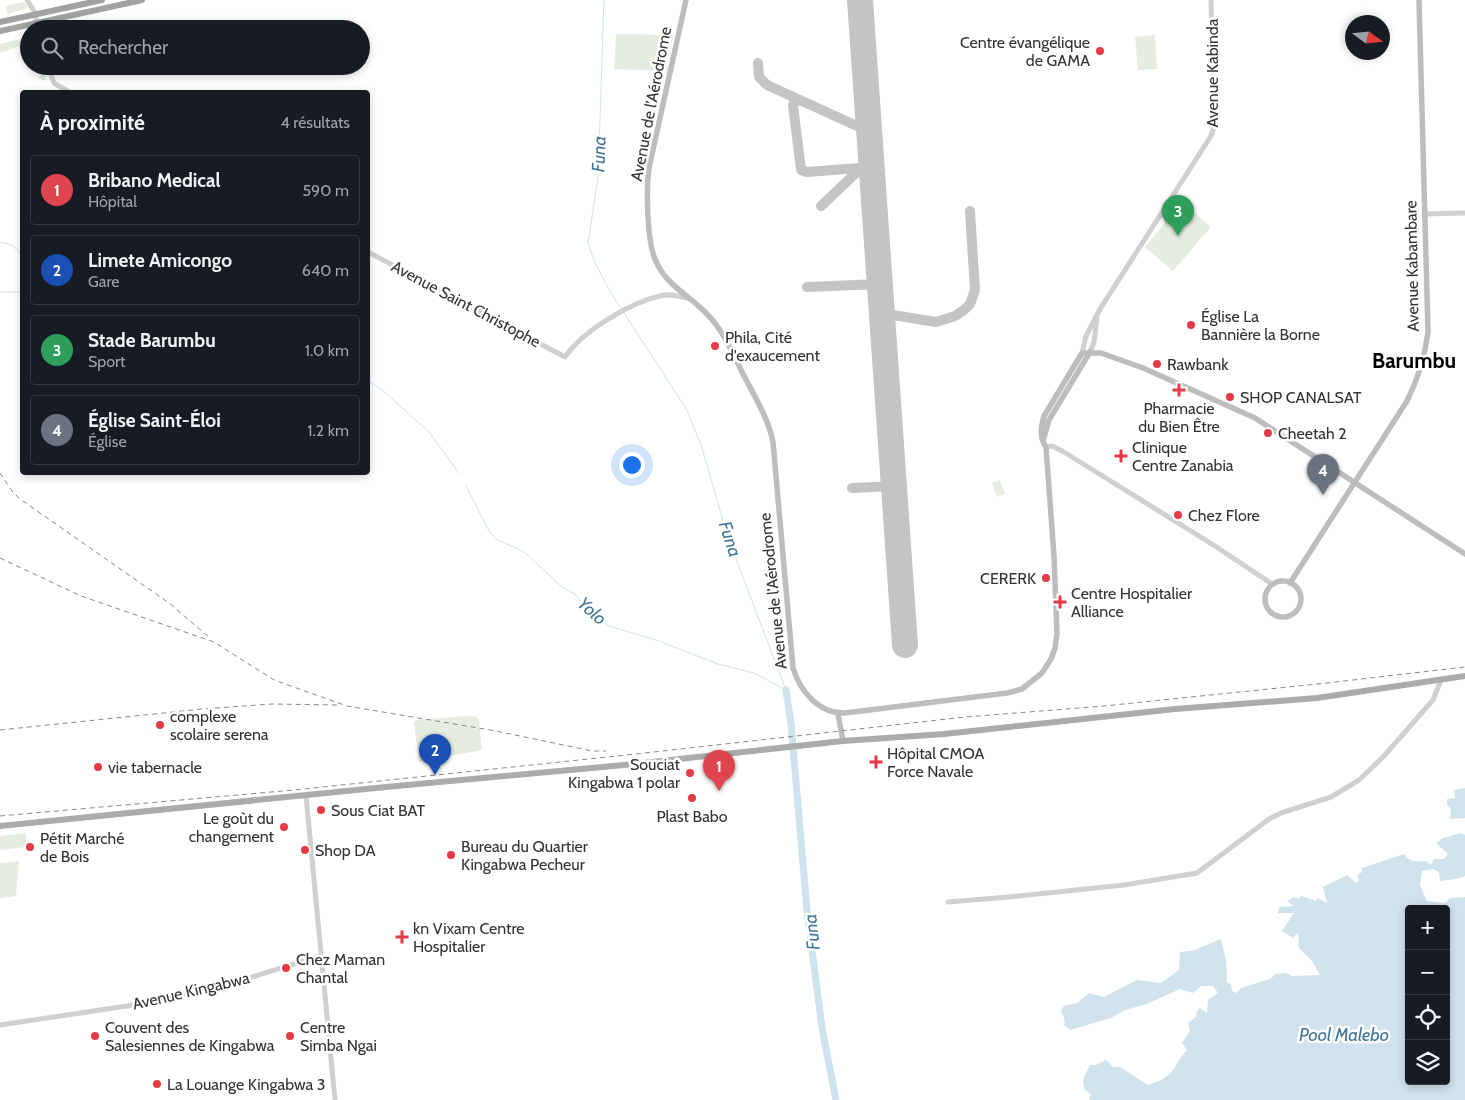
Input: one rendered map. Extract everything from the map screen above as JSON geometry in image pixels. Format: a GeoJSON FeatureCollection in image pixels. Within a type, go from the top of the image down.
{"type":"FeatureCollection","features":[{"type":"Feature","properties":{"kind":"highway"},"geometry":{"type":"LineString","coordinates":[[0,22],[102,0]]}},
{"type":"Feature","properties":{"kind":"highway"},"geometry":{"type":"LineString","coordinates":[[62,20],[142,0]]}},
{"type":"Feature","properties":{"kind":"highway"},"geometry":{"type":"LineString","coordinates":[[0,30],[20,28]]}},
{"type":"Feature","properties":{"kind":"main road","name":"Avenue de l’Aérodrome"},"geometry":{"type":"LineString","coordinates":[[686,0],[647,182],[654,259],[665,278],[707,314],[721,332],[768,424],[773,442],[793,668],[796,677],[808,696],[823,708],[838,714]]}},
{"type":"Feature","properties":{"kind":"main road","name":"Avenue Kabambare"},"geometry":{"type":"LineString","coordinates":[[1290,583],[1407,400],[1419,374],[1424,355],[1428,332],[1419,0]]}},
{"type":"Feature","properties":{"kind":"main road"},"geometry":{"type":"LineString","coordinates":[[1045,445],[1049,420],[1090,352]]}},
{"type":"Feature","properties":{"kind":"main road"},"geometry":{"type":"LineString","coordinates":[[843,741],[838,714],[993,696],[1022,689],[1042,673],[1051,659],[1057,633],[1054,556],[1045,445],[1041,428],[1044,416],[1082,353],[1105,354],[1143,368],[1249,415],[1283,435],[1465,554]]}},
{"type":"Feature","properties":{"kind":"main road"},"geometry":{"type":"LineString","coordinates":[[1281,581],[1290,583],[1298,589],[1301,598],[1295,612],[1285,616],[1272,614],[1265,603],[1266,593],[1272,584],[1281,581]]}},
{"type":"Feature","properties":{"kind":"main road"},"geometry":{"type":"LineString","coordinates":[[0,826],[782,749],[843,741],[944,734],[1175,710],[1317,698],[1465,676]]}},
{"type":"Feature","properties":{"kind":"street"},"geometry":{"type":"LineString","coordinates":[[27,0],[36,14],[37,20]]}},
{"type":"Feature","properties":{"kind":"street","name":"Avenue Kabinda"},"geometry":{"type":"LineString","coordinates":[[1097,315],[1206,145],[1214,127],[1211,0]]}},
{"type":"Feature","properties":{"kind":"street"},"geometry":{"type":"LineString","coordinates":[[51,75],[54,84],[65,90]]}},
{"type":"Feature","properties":{"kind":"street"},"geometry":{"type":"LineString","coordinates":[[1424,214],[1465,213]]}},
{"type":"Feature","properties":{"kind":"street","name":"Avenue Saint Christophe"},"geometry":{"type":"LineString","coordinates":[[370,253],[565,356],[577,343],[618,313],[659,296],[667,295],[687,298]]}},
{"type":"Feature","properties":{"kind":"street"},"geometry":{"type":"LineString","coordinates":[[1090,352],[1094,342],[1097,315]]}},
{"type":"Feature","properties":{"kind":"street"},"geometry":{"type":"LineString","coordinates":[[1082,353],[1086,336],[1097,315]]}},
{"type":"Feature","properties":{"kind":"street"},"geometry":{"type":"LineString","coordinates":[[1045,445],[1064,452],[1215,546],[1272,584]]}},
{"type":"Feature","properties":{"kind":"street"},"geometry":{"type":"LineString","coordinates":[[948,902],[1009,898],[1124,885],[1197,873],[1268,819],[1331,797],[1360,780],[1433,700],[1440,680]]}},
{"type":"Feature","properties":{"kind":"street"},"geometry":{"type":"LineString","coordinates":[[306,796],[335,1100]]}},
{"type":"Feature","properties":{"kind":"street","name":"Avenue Kingabwa"},"geometry":{"type":"LineString","coordinates":[[0,1025],[127,1006],[226,985],[320,956]]}},
{"type":"Feature","properties":{"kind":"shaded area"},"geometry":{"type":"Polygon","coordinates":[[[23,2],[27,8],[7,14],[6,6],[23,2]]]}},
{"type":"Feature","properties":{"kind":"shaded area"},"geometry":{"type":"Polygon","coordinates":[[[616,34],[674,35],[667,56],[667,71],[614,69],[616,34]]]}},
{"type":"Feature","properties":{"kind":"shaded area"},"geometry":{"type":"Polygon","coordinates":[[[1155,35],[1157,69],[1138,70],[1135,37],[1155,35]]]}},
{"type":"Feature","properties":{"kind":"shaded area"},"geometry":{"type":"Polygon","coordinates":[[[20,39],[20,46],[0,53],[0,44],[20,39]]]}},
{"type":"Feature","properties":{"kind":"shaded area"},"geometry":{"type":"Polygon","coordinates":[[[40,75],[45,75],[46,80],[42,80],[39,78],[40,75]]]}},
{"type":"Feature","properties":{"kind":"shaded area"},"geometry":{"type":"Polygon","coordinates":[[[1182,202],[1211,227],[1173,271],[1145,247],[1182,202]]]}},
{"type":"Feature","properties":{"kind":"shaded area"},"geometry":{"type":"Polygon","coordinates":[[[1000,480],[1005,494],[997,497],[992,483],[1000,480]]]}},
{"type":"Feature","properties":{"kind":"shaded area"},"geometry":{"type":"Polygon","coordinates":[[[466,716],[476,717],[479,720],[482,750],[419,762],[414,722],[417,720],[466,716]]]}},
{"type":"Feature","properties":{"kind":"shaded area"},"geometry":{"type":"Polygon","coordinates":[[[26,833],[26,847],[0,850],[0,836],[26,833]]]}},
{"type":"Feature","properties":{"kind":"shaded area"},"geometry":{"type":"Polygon","coordinates":[[[19,861],[16,896],[0,898],[0,863],[19,861]]]}},
{"type":"Feature","properties":{"kind":"water"},"geometry":{"type":"Polygon","coordinates":[[[1465,788],[1465,818],[1450,819],[1451,809],[1447,805],[1447,799],[1455,798],[1454,790],[1465,788]]]}},
{"type":"Feature","properties":{"kind":"water","name":"Pool Malebo"},"geometry":{"type":"Polygon","coordinates":[[[1461,833],[1465,835],[1465,876],[1440,881],[1439,872],[1433,869],[1422,871],[1420,885],[1427,901],[1445,903],[1450,898],[1465,897],[1465,1100],[1089,1100],[1091,1094],[1084,1089],[1083,1079],[1090,1065],[1096,1065],[1106,1060],[1113,1067],[1120,1067],[1148,1085],[1160,1081],[1167,1076],[1173,1071],[1187,1050],[1182,1043],[1190,1030],[1188,1023],[1196,1017],[1197,1011],[1200,1008],[1207,1013],[1208,1000],[1218,993],[1213,986],[1201,986],[1193,993],[1180,989],[1147,1004],[1125,1010],[1111,1018],[1070,1030],[1064,1025],[1065,1021],[1061,1010],[1064,1006],[1077,1003],[1089,993],[1104,997],[1137,980],[1161,983],[1179,970],[1180,952],[1192,951],[1221,939],[1226,960],[1227,983],[1231,984],[1232,991],[1236,993],[1241,988],[1270,979],[1276,974],[1286,973],[1292,976],[1320,975],[1312,961],[1299,948],[1298,933],[1293,938],[1282,931],[1294,913],[1278,913],[1279,907],[1294,906],[1287,901],[1294,897],[1299,899],[1301,896],[1316,901],[1317,898],[1327,903],[1323,887],[1347,875],[1356,883],[1359,881],[1357,875],[1362,872],[1362,868],[1404,854],[1411,860],[1426,861],[1431,865],[1434,859],[1444,859],[1448,854],[1436,843],[1443,838],[1461,833]]]}},
{"type":"Feature","properties":{"kind":"waterway","name":"Funa"},"geometry":{"type":"LineString","coordinates":[[604,0],[598,178],[588,243],[595,263],[622,310]]}},
{"type":"Feature","properties":{"kind":"waterway","name":"Yolo"},"geometry":{"type":"LineString","coordinates":[[0,242],[12,245],[20,253]]}},
{"type":"Feature","properties":{"kind":"waterway"},"geometry":{"type":"LineString","coordinates":[[0,292],[20,292]]}},
{"type":"Feature","properties":{"kind":"waterway","name":"Funa"},"geometry":{"type":"LineString","coordinates":[[624,313],[687,410],[702,448],[728,538],[786,690]]}},
{"type":"Feature","properties":{"kind":"waterway","name":"Yolo"},"geometry":{"type":"LineString","coordinates":[[370,383],[380,388],[429,432],[459,473]]}},
{"type":"Feature","properties":{"kind":"waterway","name":"Yolo"},"geometry":{"type":"LineString","coordinates":[[466,486],[489,531],[496,539],[524,552],[562,587],[575,594],[589,612],[609,626],[656,640],[718,664],[754,673],[784,689]]}},
{"type":"Feature","properties":{"kind":"waterway","name":"Funa"},"geometry":{"type":"LineString","coordinates":[[786,690],[791,724],[807,910],[822,1028],[836,1100]]}},
{"type":"Feature","properties":{"kind":"taxiway"},"geometry":{"type":"LineString","coordinates":[[758,63],[759,77],[767,85],[857,126],[869,127]]}},
{"type":"Feature","properties":{"kind":"taxiway"},"geometry":{"type":"LineString","coordinates":[[801,101],[796,100],[793,105],[801,170],[807,172],[872,167]]}},
{"type":"Feature","properties":{"kind":"taxiway"},"geometry":{"type":"LineString","coordinates":[[821,206],[861,168]]}},
{"type":"Feature","properties":{"kind":"taxiway"},"geometry":{"type":"LineString","coordinates":[[882,315],[936,322],[955,316],[970,304],[975,290],[970,211]]}},
{"type":"Feature","properties":{"kind":"taxiway"},"geometry":{"type":"LineString","coordinates":[[807,287],[880,284]]}},
{"type":"Feature","properties":{"kind":"taxiway"},"geometry":{"type":"LineString","coordinates":[[852,488],[894,486]]}},
{"type":"Feature","properties":{"kind":"runway"},"geometry":{"type":"LineString","coordinates":[[860,0],[905,645]]}},
{"type":"Feature","properties":{"kind":"railway"},"geometry":{"type":"LineString","coordinates":[[0,473],[20,499],[169,603],[210,638]]}},
{"type":"Feature","properties":{"kind":"railway"},"geometry":{"type":"LineString","coordinates":[[0,558],[81,596],[214,642],[274,680],[347,706],[496,731],[592,751],[606,751]]}},
{"type":"Feature","properties":{"kind":"railway"},"geometry":{"type":"LineString","coordinates":[[0,816],[294,790],[965,717],[1104,706],[1465,667]]}},
{"type":"Feature","properties":{"kind":"railway"},"geometry":{"type":"LineString","coordinates":[[0,730],[202,709],[272,704],[337,705]]}},
{"type":"Feature","properties":{"kind":"place","name":"Centre évangélique de GAMA"},"geometry":{"type":"Point","coordinates":[1100,51]}},
{"type":"Feature","properties":{"kind":"place","name":"Stade Barumbu"},"geometry":{"type":"Point","coordinates":[1178,236]}},
{"type":"Feature","properties":{"kind":"place","name":"Église La Bannière la Borne"},"geometry":{"type":"Point","coordinates":[1191,325]}},
{"type":"Feature","properties":{"kind":"place","name":"Phila, Cité d'exaucement"},"geometry":{"type":"Point","coordinates":[715,346]}},
{"type":"Feature","properties":{"kind":"place","name":"Rawbank"},"geometry":{"type":"Point","coordinates":[1157,364]}},
{"type":"Feature","properties":{"kind":"place","name":"Pharmacie du Bien Être"},"geometry":{"type":"Point","coordinates":[1179,390]}},
{"type":"Feature","properties":{"kind":"place","name":"SHOP CANALSAT"},"geometry":{"type":"Point","coordinates":[1230,397]}},
{"type":"Feature","properties":{"kind":"place","name":"Cheetah 2"},"geometry":{"type":"Point","coordinates":[1268,433]}},
{"type":"Feature","properties":{"kind":"place","name":"Clinique Centre Zanabia"},"geometry":{"type":"Point","coordinates":[1121,456]}},
{"type":"Feature","properties":{"kind":"place","name":"Église Saint-Éloi"},"geometry":{"type":"Point","coordinates":[1323,495]}},
{"type":"Feature","properties":{"kind":"place","name":"Chez Flore"},"geometry":{"type":"Point","coordinates":[1178,515]}},
{"type":"Feature","properties":{"kind":"place","name":"CERERK"},"geometry":{"type":"Point","coordinates":[1046,578]}},
{"type":"Feature","properties":{"kind":"place","name":"Centre Hospitalier Alliance"},"geometry":{"type":"Point","coordinates":[1060,602]}},
{"type":"Feature","properties":{"kind":"place","name":"complexe scolaire serena"},"geometry":{"type":"Point","coordinates":[160,725]}},
{"type":"Feature","properties":{"kind":"place","name":"Hôpital CMOA Force Navale"},"geometry":{"type":"Point","coordinates":[876,762]}},
{"type":"Feature","properties":{"kind":"place","name":"vie tabernacle"},"geometry":{"type":"Point","coordinates":[98,767]}},
{"type":"Feature","properties":{"kind":"place","name":"Souciat Kingabwa 1 polar"},"geometry":{"type":"Point","coordinates":[690,773]}},
{"type":"Feature","properties":{"kind":"place","name":"Limete Amicongo"},"geometry":{"type":"Point","coordinates":[435,775]}},
{"type":"Feature","properties":{"kind":"place","name":"Bribano Medical"},"geometry":{"type":"Point","coordinates":[719,791]}},
{"type":"Feature","properties":{"kind":"place","name":"Plast Babo"},"geometry":{"type":"Point","coordinates":[692,798]}},
{"type":"Feature","properties":{"kind":"place","name":"Sous Ciat BAT"},"geometry":{"type":"Point","coordinates":[321,810]}},
{"type":"Feature","properties":{"kind":"place","name":"Le goùt du changement"},"geometry":{"type":"Point","coordinates":[284,827]}},
{"type":"Feature","properties":{"kind":"place","name":"Pétit Marché de Bois"},"geometry":{"type":"Point","coordinates":[30,847]}},
{"type":"Feature","properties":{"kind":"place","name":"Shop DA"},"geometry":{"type":"Point","coordinates":[305,850]}},
{"type":"Feature","properties":{"kind":"place","name":"Bureau du Quartier Kingabwa Pecheur"},"geometry":{"type":"Point","coordinates":[451,855]}},
{"type":"Feature","properties":{"kind":"place","name":"kn Vixam Centre Hospitalier"},"geometry":{"type":"Point","coordinates":[402,937]}},
{"type":"Feature","properties":{"kind":"place","name":"Chez Maman Chantal"},"geometry":{"type":"Point","coordinates":[286,968]}},
{"type":"Feature","properties":{"kind":"place","name":"Couvent des Salesiennes de Kingabwa"},"geometry":{"type":"Point","coordinates":[95,1036]}},
{"type":"Feature","properties":{"kind":"place","name":"Centre Simba Ngai"},"geometry":{"type":"Point","coordinates":[290,1036]}},
{"type":"Feature","properties":{"kind":"place","name":"La Louange Kingabwa 3"},"geometry":{"type":"Point","coordinates":[157,1084]}},
{"type":"Feature","properties":{"kind":"district","name":"Barumbu"},"geometry":{"type":"Point","coordinates":[1414,360]}}]}
